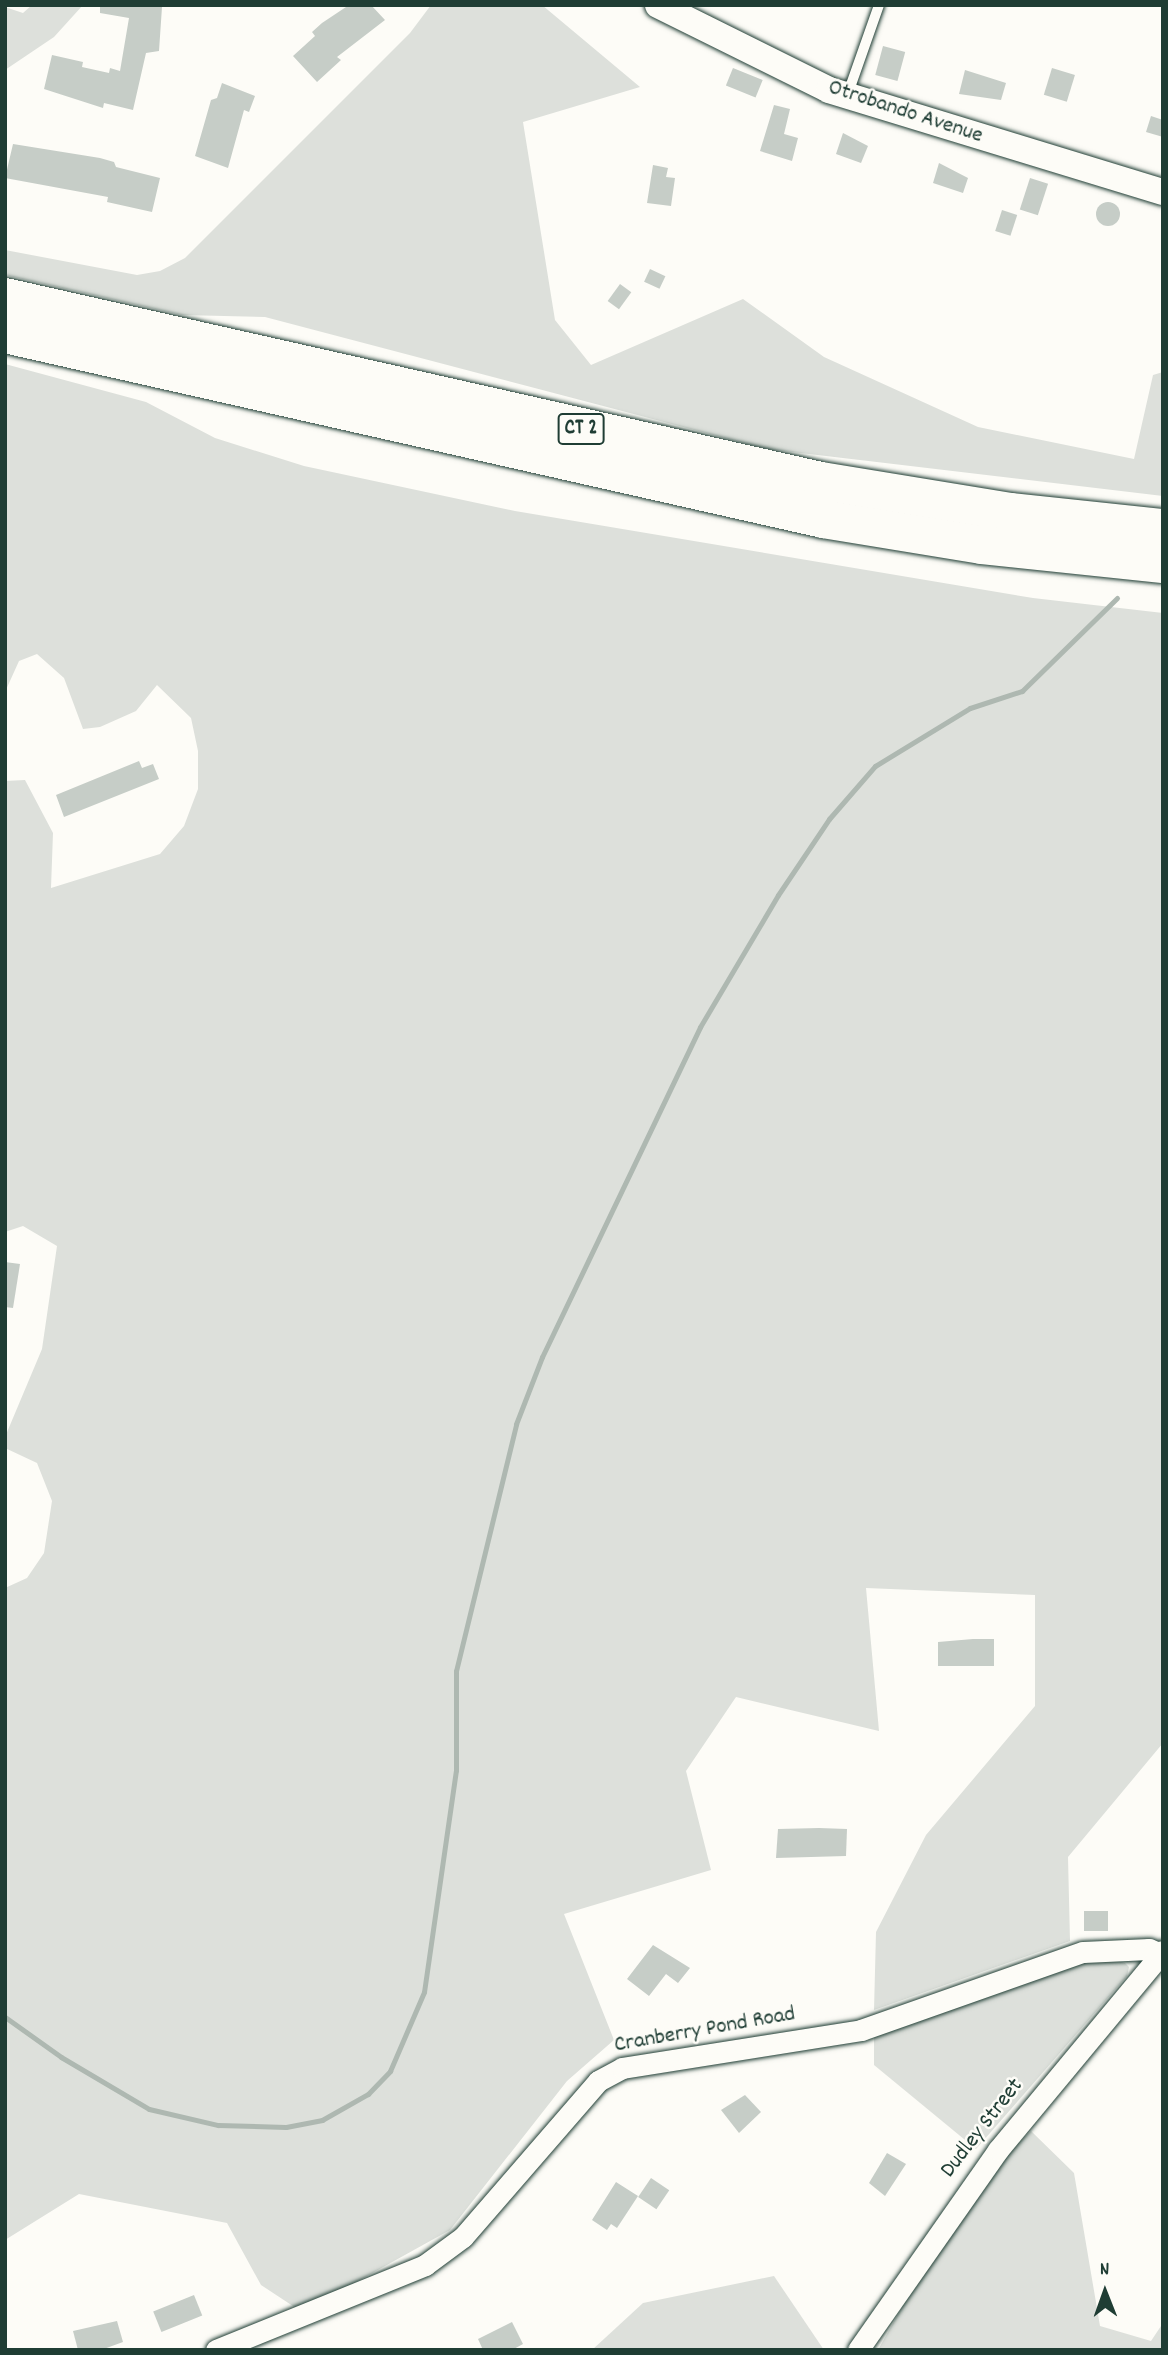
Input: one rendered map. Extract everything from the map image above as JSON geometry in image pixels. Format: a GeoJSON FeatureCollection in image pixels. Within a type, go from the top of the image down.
{"type":"FeatureCollection","features":[{"type":"Feature","properties":{"kind":"highway","name":"CT 2"},"geometry":{"type":"LineString","coordinates":[[5,297],[773,472],[956,505],[1118,524],[1163,525]]}},
{"type":"Feature","properties":{"kind":"highway","name":"CT 2"},"geometry":{"type":"LineString","coordinates":[[5,334],[802,515],[982,545],[1163,564]]}},
{"type":"Feature","properties":{"kind":"street","name":"Otrobando Avenue"},"geometry":{"type":"LineString","coordinates":[[659,5],[751,54],[847,96],[1163,192]]}},
{"type":"Feature","properties":{"kind":"street","name":"Cranberry Pond Road"},"geometry":{"type":"LineString","coordinates":[[216,2350],[425,2265],[463,2237],[598,2081],[622,2068],[861,2030],[1083,1952],[1149,1949],[1162,1953]]}},
{"type":"Feature","properties":{"kind":"street","name":"Dudley Street"},"geometry":{"type":"LineString","coordinates":[[858,2350],[998,2150],[1162,1953]]}},
{"type":"Feature","properties":{"kind":"lane"},"geometry":{"type":"LineString","coordinates":[[847,96],[880,5]]}},
{"type":"Feature","properties":{"kind":"shaded area"},"geometry":{"type":"Polygon","coordinates":[[[32,5],[83,5],[54,37],[5,70],[5,7],[23,13],[32,5]]]}},
{"type":"Feature","properties":{"kind":"shaded area"},"geometry":{"type":"Polygon","coordinates":[[[431,5],[542,5],[640,87],[523,122],[555,320],[591,365],[743,299],[824,357],[978,427],[1134,459],[1153,375],[1163,372],[1163,496],[767,449],[265,317],[182,315],[5,275],[5,250],[137,275],[160,271],[185,258],[410,33],[431,5]]]}},
{"type":"Feature","properties":{"kind":"shaded area"},"geometry":{"type":"Polygon","coordinates":[[[5,364],[146,402],[215,438],[304,466],[515,511],[1033,598],[1163,613],[1163,1743],[1068,1857],[1070,1941],[874,2010],[876,1932],[926,1835],[1035,1706],[1035,1595],[866,1588],[879,1731],[736,1697],[686,1771],[711,1870],[564,1914],[614,2040],[567,2081],[450,2230],[302,2312],[261,2285],[227,2223],[79,2194],[5,2240],[5,1588],[27,1578],[44,1553],[52,1501],[37,1463],[5,1448],[5,1437],[42,1349],[57,1246],[23,1226],[5,1232],[5,781],[25,780],[53,833],[51,888],[160,854],[184,826],[198,789],[198,751],[191,718],[157,685],[136,711],[100,727],[83,729],[64,678],[37,654],[19,661],[5,692],[5,364]]]}},
{"type":"Feature","properties":{"kind":"shaded area"},"geometry":{"type":"Polygon","coordinates":[[[1110,1958],[1129,1967],[1127,1976],[976,2149],[874,2065],[874,2037],[1079,1963],[1110,1958]]]}},
{"type":"Feature","properties":{"kind":"shaded area"},"geometry":{"type":"Polygon","coordinates":[[[1031,2131],[1074,2173],[1100,2326],[1151,2341],[1163,2323],[1163,2350],[878,2350],[919,2277],[1008,2153],[1031,2131]]]}},
{"type":"Feature","properties":{"kind":"shaded area"},"geometry":{"type":"Polygon","coordinates":[[[774,2276],[824,2350],[592,2350],[643,2303],[774,2276]]]}},
{"type":"Feature","properties":{"kind":"building"},"geometry":{"type":"Polygon","coordinates":[[[100,5],[162,7],[159,51],[146,53],[133,110],[104,103],[103,108],[44,89],[52,55],[83,62],[82,67],[109,73],[110,68],[120,71],[129,18],[100,13],[100,5]]]}},
{"type":"Feature","properties":{"kind":"building"},"geometry":{"type":"Polygon","coordinates":[[[349,5],[371,5],[385,20],[337,57],[341,60],[317,82],[293,56],[315,36],[312,32],[349,5]]]}},
{"type":"Feature","properties":{"kind":"building"},"geometry":{"type":"Polygon","coordinates":[[[883,46],[905,52],[897,81],[875,75],[883,46]]]}},
{"type":"Feature","properties":{"kind":"building"},"geometry":{"type":"Polygon","coordinates":[[[733,68],[763,80],[756,98],[726,86],[733,68]]]}},
{"type":"Feature","properties":{"kind":"building"},"geometry":{"type":"Polygon","coordinates":[[[1052,68],[1075,75],[1067,102],[1044,95],[1052,68]]]}},
{"type":"Feature","properties":{"kind":"building"},"geometry":{"type":"Polygon","coordinates":[[[965,70],[1006,83],[1001,100],[959,94],[965,70]]]}},
{"type":"Feature","properties":{"kind":"building"},"geometry":{"type":"Polygon","coordinates":[[[222,83],[255,96],[249,112],[244,110],[228,168],[195,156],[211,100],[217,98],[222,83]]]}},
{"type":"Feature","properties":{"kind":"building"},"geometry":{"type":"Polygon","coordinates":[[[774,105],[790,109],[784,134],[798,138],[792,161],[760,151],[774,105]]]}},
{"type":"Feature","properties":{"kind":"building"},"geometry":{"type":"Polygon","coordinates":[[[1151,116],[1163,120],[1163,137],[1146,132],[1151,116]]]}},
{"type":"Feature","properties":{"kind":"building"},"geometry":{"type":"Polygon","coordinates":[[[843,133],[868,146],[861,163],[836,154],[843,133]]]}},
{"type":"Feature","properties":{"kind":"building"},"geometry":{"type":"Polygon","coordinates":[[[13,144],[100,158],[114,162],[116,167],[160,178],[152,212],[107,202],[108,197],[5,178],[13,144]]]}},
{"type":"Feature","properties":{"kind":"building"},"geometry":{"type":"Polygon","coordinates":[[[939,163],[968,178],[963,193],[933,183],[939,163]]]}},
{"type":"Feature","properties":{"kind":"building"},"geometry":{"type":"Polygon","coordinates":[[[653,165],[668,168],[666,177],[675,178],[671,206],[647,203],[653,165]]]}},
{"type":"Feature","properties":{"kind":"building"},"geometry":{"type":"Polygon","coordinates":[[[1030,178],[1048,184],[1038,215],[1020,209],[1030,178]]]}},
{"type":"Feature","properties":{"kind":"building"},"geometry":{"type":"Polygon","coordinates":[[[1108,202],[1119,209],[1120,214],[1113,225],[1108,226],[1097,219],[1096,214],[1103,203],[1108,202]]]}},
{"type":"Feature","properties":{"kind":"building"},"geometry":{"type":"Polygon","coordinates":[[[1002,210],[1017,215],[1010,236],[995,231],[1002,210]]]}},
{"type":"Feature","properties":{"kind":"building"},"geometry":{"type":"Polygon","coordinates":[[[650,269],[665,276],[659,289],[644,282],[650,269]]]}},
{"type":"Feature","properties":{"kind":"building"},"geometry":{"type":"Polygon","coordinates":[[[620,284],[631,292],[619,309],[608,301],[620,284]]]}},
{"type":"Feature","properties":{"kind":"building"},"geometry":{"type":"Polygon","coordinates":[[[139,761],[142,768],[153,764],[159,779],[64,817],[56,795],[139,761]]]}},
{"type":"Feature","properties":{"kind":"building"},"geometry":{"type":"Polygon","coordinates":[[[5,1262],[20,1264],[13,1308],[5,1307],[5,1262]]]}},
{"type":"Feature","properties":{"kind":"building"},"geometry":{"type":"Polygon","coordinates":[[[994,1639],[994,1666],[938,1666],[938,1642],[994,1639]]]}},
{"type":"Feature","properties":{"kind":"building"},"geometry":{"type":"Polygon","coordinates":[[[778,1829],[847,1829],[846,1856],[776,1858],[778,1829]]]}},
{"type":"Feature","properties":{"kind":"building"},"geometry":{"type":"Polygon","coordinates":[[[1084,1911],[1108,1911],[1108,1931],[1084,1931],[1084,1911]]]}},
{"type":"Feature","properties":{"kind":"building"},"geometry":{"type":"Polygon","coordinates":[[[653,1945],[690,1968],[678,1983],[666,1974],[649,1996],[627,1979],[653,1945]]]}},
{"type":"Feature","properties":{"kind":"building"},"geometry":{"type":"Polygon","coordinates":[[[745,2095],[761,2112],[739,2133],[721,2110],[745,2095]]]}},
{"type":"Feature","properties":{"kind":"building"},"geometry":{"type":"Polygon","coordinates":[[[887,2153],[906,2164],[885,2196],[869,2183],[887,2153]]]}},
{"type":"Feature","properties":{"kind":"building"},"geometry":{"type":"Polygon","coordinates":[[[651,2178],[669,2190],[656,2209],[638,2197],[651,2178]]]}},
{"type":"Feature","properties":{"kind":"building"},"geometry":{"type":"Polygon","coordinates":[[[616,2182],[638,2196],[617,2228],[611,2224],[607,2230],[592,2220],[616,2182]]]}},
{"type":"Feature","properties":{"kind":"building"},"geometry":{"type":"Polygon","coordinates":[[[194,2295],[202,2315],[161,2332],[153,2311],[194,2295]]]}},
{"type":"Feature","properties":{"kind":"building"},"geometry":{"type":"Polygon","coordinates":[[[117,2321],[123,2342],[101,2350],[78,2350],[73,2331],[117,2321]]]}},
{"type":"Feature","properties":{"kind":"building"},"geometry":{"type":"Polygon","coordinates":[[[512,2322],[523,2344],[512,2350],[483,2350],[478,2339],[512,2322]]]}},
{"type":"Feature","properties":{"kind":"waterway"},"geometry":{"type":"LineString","coordinates":[[5,2017],[61,2057],[149,2109],[218,2125],[286,2127],[322,2120],[368,2094],[390,2071],[424,1992],[456,1770],[456,1671],[516,1424],[542,1357],[700,1027],[778,895],[829,819],[875,766],[970,708],[1022,691],[1117,598]]}}]}
